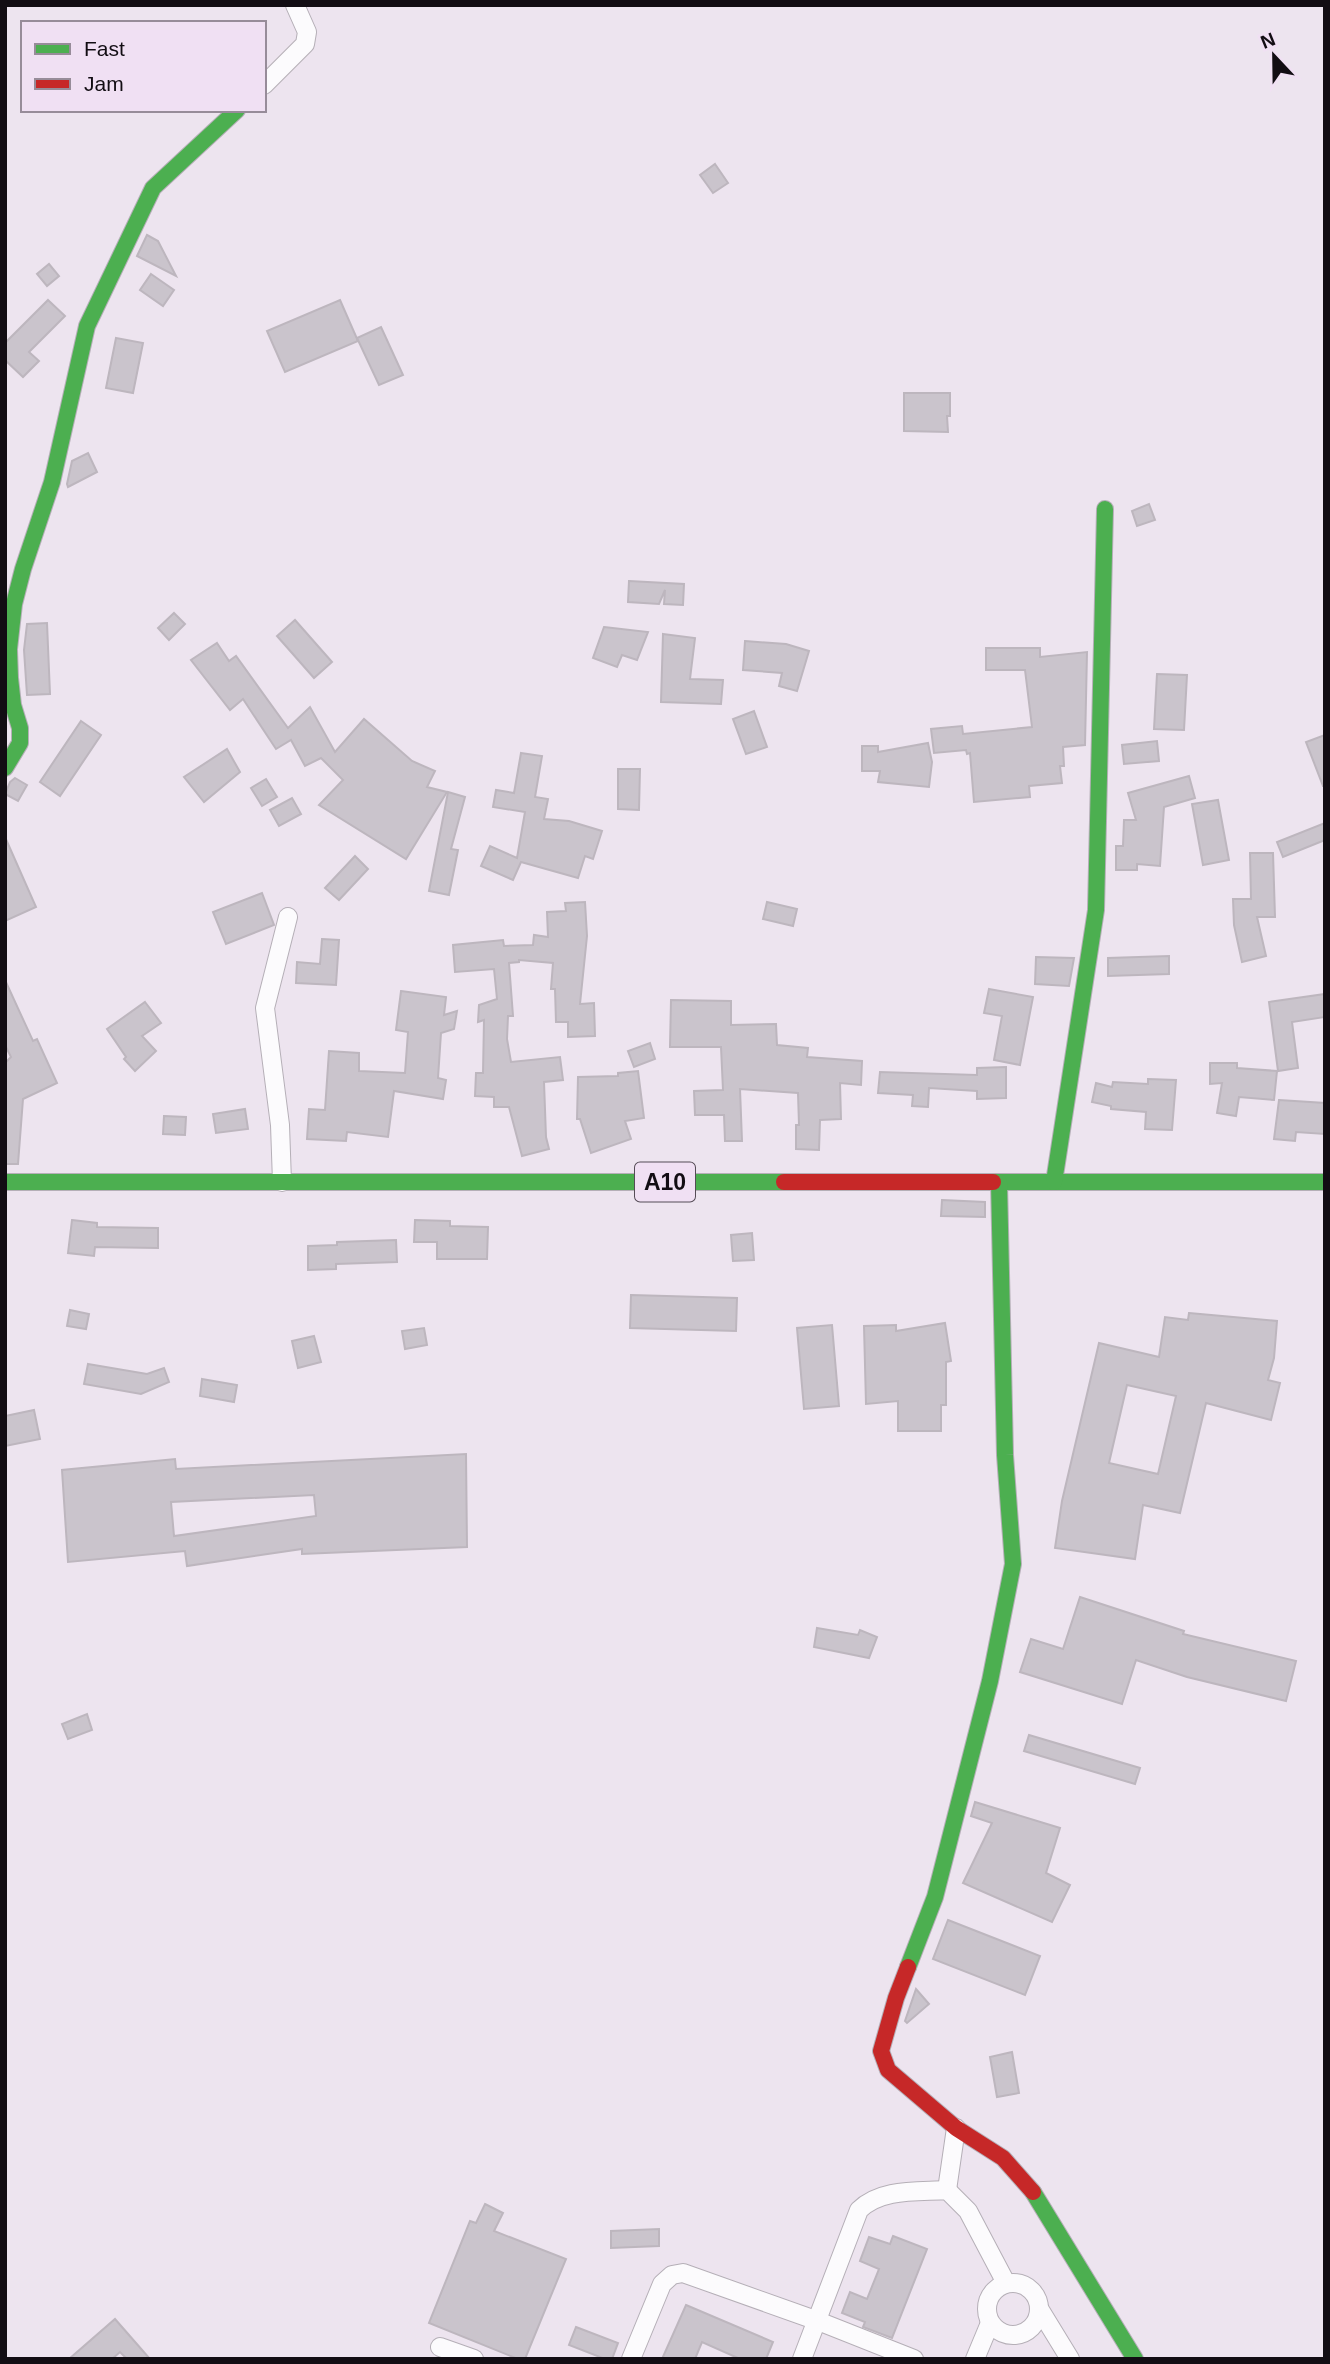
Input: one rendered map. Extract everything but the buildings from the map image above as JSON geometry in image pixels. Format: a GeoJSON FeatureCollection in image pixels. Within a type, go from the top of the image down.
{"type":"FeatureCollection","features":[{"type":"Feature","properties":{"kind":"main road"},"geometry":{"type":"LineString","coordinates":[[5,768],[20,743],[20,728],[13,705],[10,678],[9,649],[14,604],[52,482],[87,326],[153,188],[235,112]]}},
{"type":"Feature","properties":{"kind":"main road"},"geometry":{"type":"LineString","coordinates":[[1054,1182],[1096,911],[1105,509]]}},
{"type":"Feature","properties":{"kind":"main road","name":"A10"},"geometry":{"type":"LineString","coordinates":[[5,1182],[1325,1182]]}},
{"type":"Feature","properties":{"kind":"main road"},"geometry":{"type":"LineString","coordinates":[[999,1182],[1005,1455],[1013,1564],[990,1681],[935,1898],[896,1998],[881,2051],[888,2070],[956,2128],[1003,2158],[1034,2193],[1135,2359]]}},
{"type":"Feature","properties":{"kind":"street"},"geometry":{"type":"LineString","coordinates":[[266,83],[305,44],[307,32],[295,5]]}},
{"type":"Feature","properties":{"kind":"street"},"geometry":{"type":"LineString","coordinates":[[282,1182],[280,1125],[265,1008],[288,917]]}},
{"type":"Feature","properties":{"kind":"street"},"geometry":{"type":"LineString","coordinates":[[947,2190],[956,2128]]}},
{"type":"Feature","properties":{"kind":"street"},"geometry":{"type":"LineString","coordinates":[[802,2359],[859,2210],[869,2200],[886,2194],[947,2190],[968,2211],[1006,2283]]}},
{"type":"Feature","properties":{"kind":"street"},"geometry":{"type":"LineString","coordinates":[[631,2359],[662,2284],[672,2275],[683,2273],[818,2321],[914,2359]]}},
{"type":"Feature","properties":{"kind":"street"},"geometry":{"type":"LineString","coordinates":[[1040,2310],[1034,2325],[1020,2334],[1003,2334],[990,2323],[986,2307],[991,2292],[1006,2283],[1022,2283],[1035,2294],[1040,2310],[1070,2359]]}},
{"type":"Feature","properties":{"kind":"street"},"geometry":{"type":"LineString","coordinates":[[975,2359],[990,2323]]}},
{"type":"Feature","properties":{"kind":"street"},"geometry":{"type":"LineString","coordinates":[[440,2347],[474,2359]]}},
{"type":"Feature","properties":{"kind":"traffic: fast"},"geometry":{"type":"LineString","coordinates":[[5,768],[20,743],[20,728],[13,705],[10,678],[9,649],[14,604],[52,482],[87,326],[153,188],[235,112]]}},
{"type":"Feature","properties":{"kind":"traffic: fast"},"geometry":{"type":"LineString","coordinates":[[1054,1182],[1096,910],[1105,509]]}},
{"type":"Feature","properties":{"kind":"traffic: fast"},"geometry":{"type":"LineString","coordinates":[[5,1182],[784,1182]]}},
{"type":"Feature","properties":{"kind":"traffic: fast"},"geometry":{"type":"LineString","coordinates":[[993,1182],[1325,1182]]}},
{"type":"Feature","properties":{"kind":"traffic: fast"},"geometry":{"type":"LineString","coordinates":[[908,1967],[935,1897],[990,1681],[1013,1564],[1005,1455],[999,1182]]}},
{"type":"Feature","properties":{"kind":"traffic: fast"},"geometry":{"type":"LineString","coordinates":[[1033,2192],[1135,2359]]}},
{"type":"Feature","properties":{"kind":"traffic: jam"},"geometry":{"type":"LineString","coordinates":[[784,1182],[993,1182]]}},
{"type":"Feature","properties":{"kind":"traffic: jam"},"geometry":{"type":"LineString","coordinates":[[908,1967],[881,2051],[888,2070],[956,2128],[1003,2158],[1033,2192]]}}]}
